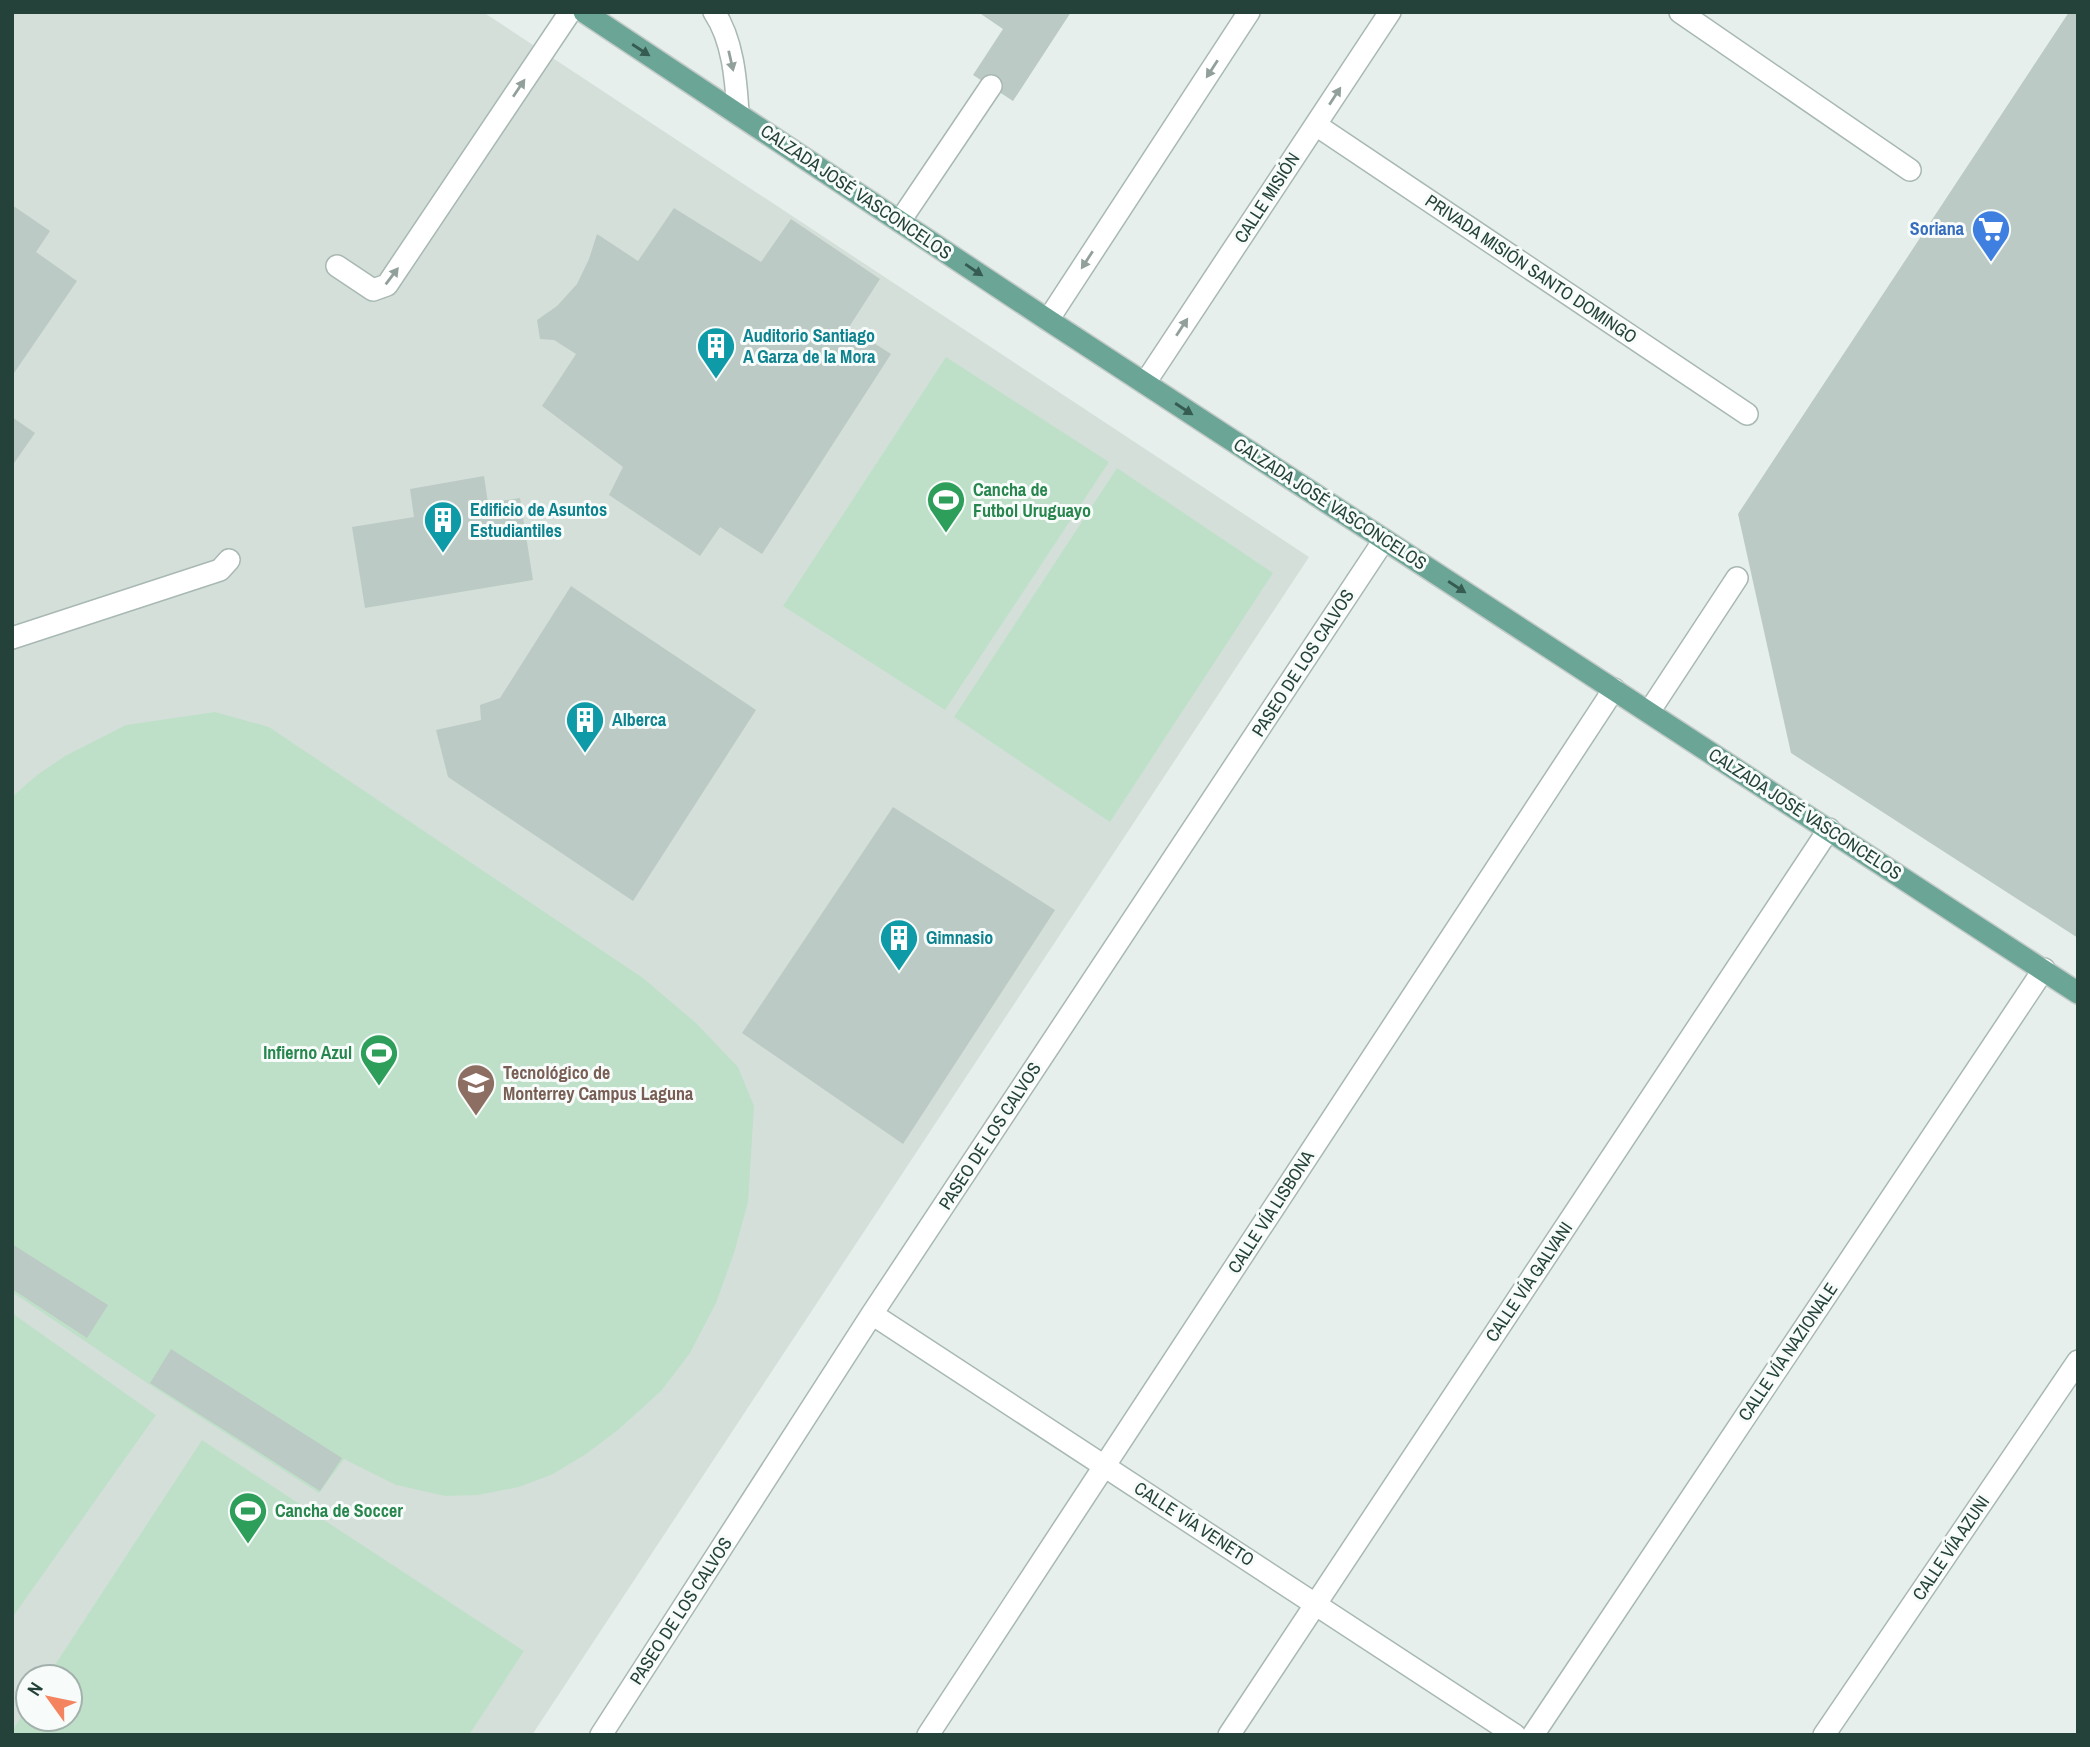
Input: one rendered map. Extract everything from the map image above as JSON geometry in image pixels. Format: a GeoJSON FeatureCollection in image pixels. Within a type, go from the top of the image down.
{"type":"FeatureCollection","features":[{"type":"Feature","properties":{"kind":"main road","name":"CALZADA JOSÉ VASCONCELOS"},"geometry":{"type":"LineString","coordinates":[[584,12],[1048,320],[2078,993]]}},
{"type":"Feature","properties":{"kind":"street"},"geometry":{"type":"LineString","coordinates":[[337,266],[373,290],[387,285],[570,12]]}},
{"type":"Feature","properties":{"kind":"street"},"geometry":{"type":"LineString","coordinates":[[714,12],[719,20],[736,82],[738,113]]}},
{"type":"Feature","properties":{"kind":"street"},"geometry":{"type":"LineString","coordinates":[[1048,320],[1249,12]]}},
{"type":"Feature","properties":{"kind":"street","name":"CALLE MISIÓN"},"geometry":{"type":"LineString","coordinates":[[1144,383],[1390,12]]}},
{"type":"Feature","properties":{"kind":"street"},"geometry":{"type":"LineString","coordinates":[[1680,12],[1910,170]]}},
{"type":"Feature","properties":{"kind":"street"},"geometry":{"type":"LineString","coordinates":[[900,221],[991,86]]}},
{"type":"Feature","properties":{"kind":"street","name":"PRIVADA MISIÓN SANTO DOMINGO"},"geometry":{"type":"LineString","coordinates":[[1315,125],[1747,414]]}},
{"type":"Feature","properties":{"kind":"street","name":"PASEO DE LOS CALVOS"},"geometry":{"type":"LineString","coordinates":[[601,1735],[872,1314],[1384,540]]}},
{"type":"Feature","properties":{"kind":"street"},"geometry":{"type":"LineString","coordinates":[[12,638],[220,570],[229,560]]}},
{"type":"Feature","properties":{"kind":"street"},"geometry":{"type":"LineString","coordinates":[[1649,712],[1737,578]]}},
{"type":"Feature","properties":{"kind":"street","name":"CALLE VÍA LISBONA"},"geometry":{"type":"LineString","coordinates":[[928,1735],[1614,689]]}},
{"type":"Feature","properties":{"kind":"street","name":"CALLE VÍA GALVANI"},"geometry":{"type":"LineString","coordinates":[[1230,1735],[1829,830]]}},
{"type":"Feature","properties":{"kind":"street","name":"CALLE VÍA NAZIONALE"},"geometry":{"type":"LineString","coordinates":[[1533,1735],[2044,970]]}},
{"type":"Feature","properties":{"kind":"street","name":"CALLE VÍA VENETO"},"geometry":{"type":"LineString","coordinates":[[872,1314],[1515,1735]]}},
{"type":"Feature","properties":{"kind":"street","name":"CALLE VÍA AZUNI"},"geometry":{"type":"LineString","coordinates":[[1824,1735],[2078,1361]]}},
{"type":"Feature","properties":{"kind":"shaded area","name":"Tecnológico de Monterrey Campus Laguna"},"geometry":{"type":"Polygon","coordinates":[[[12,12],[483,12],[1309,557],[532,1735],[12,1735],[12,12]]]}},
{"type":"Feature","properties":{"kind":"green space","name":"Cancha de Futbol Uruguayo"},"geometry":{"type":"Polygon","coordinates":[[[946,357],[1109,462],[945,710],[783,606],[946,357]]]}},
{"type":"Feature","properties":{"kind":"green space","name":"Cancha de Futbol Uruguayo"},"geometry":{"type":"Polygon","coordinates":[[[1117,468],[1273,573],[1110,822],[954,717],[1117,468]]]}},
{"type":"Feature","properties":{"kind":"green space","name":"Infierno Azul"},"geometry":{"type":"Polygon","coordinates":[[[215,712],[269,727],[643,978],[696,1023],[738,1067],[754,1106],[748,1202],[716,1303],[690,1353],[662,1390],[618,1430],[553,1474],[519,1487],[478,1495],[445,1496],[396,1485],[344,1459],[319,1493],[147,1383],[12,1292],[12,797],[37,775],[65,756],[126,725],[215,712]]]}},
{"type":"Feature","properties":{"kind":"green space"},"geometry":{"type":"Polygon","coordinates":[[[12,1313],[156,1415],[12,1618],[12,1313]]]}},
{"type":"Feature","properties":{"kind":"green space","name":"Cancha de Soccer"},"geometry":{"type":"Polygon","coordinates":[[[202,1440],[524,1651],[469,1735],[12,1735],[14,1728],[14,1733],[84,1733],[84,1663],[56,1663],[202,1440]]]}},
{"type":"Feature","properties":{"kind":"building"},"geometry":{"type":"Polygon","coordinates":[[[978,12],[1071,12],[1013,101],[973,75],[1003,29],[978,12]]]}},
{"type":"Feature","properties":{"kind":"building","name":"Soriana"},"geometry":{"type":"Polygon","coordinates":[[[2069,12],[2078,12],[2078,938],[1791,753],[1738,514],[2069,12]]]}},
{"type":"Feature","properties":{"kind":"building"},"geometry":{"type":"Polygon","coordinates":[[[12,205],[50,231],[36,252],[77,281],[12,376],[12,205]]]}},
{"type":"Feature","properties":{"kind":"building","name":"Auditorio Santiago A Garza de la Mora"},"geometry":{"type":"Polygon","coordinates":[[[674,208],[761,262],[791,219],[880,279],[849,327],[891,354],[762,554],[720,527],[700,556],[609,495],[623,467],[542,406],[576,354],[554,340],[540,339],[537,320],[557,306],[577,284],[597,234],[638,261],[674,208]]]}},
{"type":"Feature","properties":{"kind":"building"},"geometry":{"type":"Polygon","coordinates":[[[12,417],[35,433],[12,466],[12,417]]]}},
{"type":"Feature","properties":{"kind":"building","name":"Edificio de Asuntos Estudiantiles"},"geometry":{"type":"Polygon","coordinates":[[[484,476],[488,503],[520,498],[533,580],[365,608],[352,527],[414,517],[410,489],[484,476]]]}},
{"type":"Feature","properties":{"kind":"building","name":"Alberca"},"geometry":{"type":"Polygon","coordinates":[[[571,586],[756,710],[633,901],[448,777],[436,730],[481,720],[480,705],[500,698],[571,586]]]}},
{"type":"Feature","properties":{"kind":"building","name":"Gimnasio"},"geometry":{"type":"Polygon","coordinates":[[[893,807],[1055,910],[903,1144],[742,1033],[893,807]]]}},
{"type":"Feature","properties":{"kind":"building"},"geometry":{"type":"Polygon","coordinates":[[[12,1244],[108,1305],[87,1338],[12,1289],[12,1244]]]}},
{"type":"Feature","properties":{"kind":"building"},"geometry":{"type":"Polygon","coordinates":[[[171,1349],[342,1458],[320,1491],[150,1383],[171,1349]]]}},
{"type":"Feature","properties":{"kind":"place","name":"Soriana"},"geometry":{"type":"Point","coordinates":[1991,263]}},
{"type":"Feature","properties":{"kind":"place","name":"Auditorio Santiago A Garza de la Mora"},"geometry":{"type":"Point","coordinates":[716,380]}},
{"type":"Feature","properties":{"kind":"place","name":"Cancha de Futbol Uruguayo"},"geometry":{"type":"Point","coordinates":[946,534]}},
{"type":"Feature","properties":{"kind":"place","name":"Edificio de Asuntos Estudiantiles"},"geometry":{"type":"Point","coordinates":[443,554]}},
{"type":"Feature","properties":{"kind":"place","name":"Alberca"},"geometry":{"type":"Point","coordinates":[585,754]}},
{"type":"Feature","properties":{"kind":"place","name":"Gimnasio"},"geometry":{"type":"Point","coordinates":[899,972]}},
{"type":"Feature","properties":{"kind":"place","name":"Infierno Azul"},"geometry":{"type":"Point","coordinates":[379,1087]}},
{"type":"Feature","properties":{"kind":"place","name":"Tecnológico de Monterrey Campus Laguna"},"geometry":{"type":"Point","coordinates":[476,1117]}},
{"type":"Feature","properties":{"kind":"place","name":"Cancha de Soccer"},"geometry":{"type":"Point","coordinates":[248,1545]}}]}
